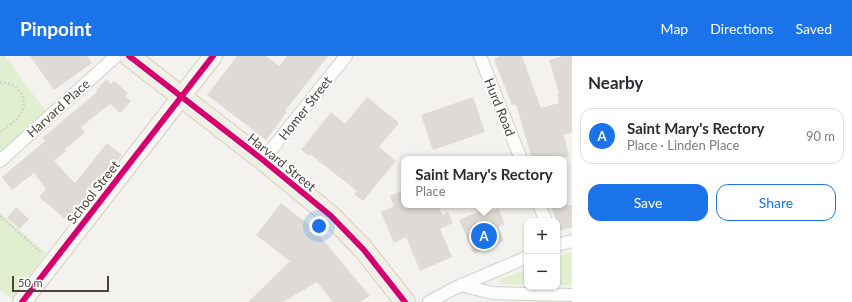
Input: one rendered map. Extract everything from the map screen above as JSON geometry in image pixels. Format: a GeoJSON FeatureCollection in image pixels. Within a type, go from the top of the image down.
{"type":"FeatureCollection","features":[{"type":"Feature","properties":{"kind":"main road","name":"Harvard Street"},"geometry":{"type":"LineString","coordinates":[[129,56],[263,160],[331,216],[354,240],[405,302]]}},
{"type":"Feature","properties":{"kind":"main road","name":"School Street"},"geometry":{"type":"LineString","coordinates":[[22,302],[213,56]]}},
{"type":"Feature","properties":{"kind":"street","name":"Harvard Place"},"geometry":{"type":"LineString","coordinates":[[0,161],[116,56]]}},
{"type":"Feature","properties":{"kind":"street","name":"Homer Street"},"geometry":{"type":"LineString","coordinates":[[263,160],[346,56]]}},
{"type":"Feature","properties":{"kind":"street","name":"Hurd Road"},"geometry":{"type":"LineString","coordinates":[[480,56],[520,156]]}},
{"type":"Feature","properties":{"kind":"street"},"geometry":{"type":"LineString","coordinates":[[540,208],[545,218]]}},
{"type":"Feature","properties":{"kind":"street"},"geometry":{"type":"LineString","coordinates":[[560,244],[572,241]]}},
{"type":"Feature","properties":{"kind":"street"},"geometry":{"type":"LineString","coordinates":[[429,302],[462,285],[524,258]]}},
{"type":"Feature","properties":{"kind":"street"},"geometry":{"type":"LineString","coordinates":[[462,285],[492,293],[572,294]]}},
{"type":"Feature","properties":{"kind":"path"},"geometry":{"type":"LineString","coordinates":[[0,82],[4,82],[15,87],[21,92],[25,102],[20,114],[12,123],[0,132]]}},
{"type":"Feature","properties":{"kind":"path"},"geometry":{"type":"LineString","coordinates":[[0,216],[47,257]]}},
{"type":"Feature","properties":{"kind":"green space"},"geometry":{"type":"Polygon","coordinates":[[[0,56],[5,56],[47,113],[0,151],[0,56]]]}},
{"type":"Feature","properties":{"kind":"green space"},"geometry":{"type":"Polygon","coordinates":[[[0,213],[46,253],[12,299],[0,290],[0,213]]]}},
{"type":"Feature","properties":{"kind":"green space"},"geometry":{"type":"Polygon","coordinates":[[[572,252],[572,285],[560,285],[560,256],[572,252]]]}},
{"type":"Feature","properties":{"kind":"green space"},"geometry":{"type":"Polygon","coordinates":[[[524,270],[524,285],[500,284],[501,279],[524,270]]]}},
{"type":"Feature","properties":{"kind":"building"},"geometry":{"type":"Polygon","coordinates":[[[30,56],[87,56],[92,63],[54,90],[30,56]]]}},
{"type":"Feature","properties":{"kind":"building"},"geometry":{"type":"Polygon","coordinates":[[[237,56],[266,56],[279,66],[287,56],[328,56],[285,111],[287,112],[266,140],[207,95],[237,56]]]}},
{"type":"Feature","properties":{"kind":"building"},"geometry":{"type":"Polygon","coordinates":[[[500,56],[522,56],[541,108],[559,103],[557,93],[559,93],[549,60],[563,56],[572,56],[572,132],[564,135],[569,156],[531,156],[516,104],[512,105],[494,59],[500,56]]]}},
{"type":"Feature","properties":{"kind":"building"},"geometry":{"type":"Polygon","coordinates":[[[106,79],[111,84],[114,81],[128,93],[125,96],[131,101],[120,113],[110,104],[81,127],[85,133],[65,149],[66,151],[54,161],[75,183],[107,143],[122,155],[80,207],[81,208],[70,223],[39,197],[46,189],[34,173],[12,190],[2,177],[45,141],[42,138],[97,92],[96,91],[106,79]]]}},
{"type":"Feature","properties":{"kind":"building"},"geometry":{"type":"Polygon","coordinates":[[[367,97],[399,123],[379,147],[396,161],[363,201],[354,194],[357,191],[310,154],[309,156],[301,150],[331,112],[345,124],[367,97]]]}},
{"type":"Feature","properties":{"kind":"building"},"geometry":{"type":"Polygon","coordinates":[[[473,97],[485,132],[433,150],[421,115],[473,97]]]}},
{"type":"Feature","properties":{"kind":"building"},"geometry":{"type":"Polygon","coordinates":[[[401,191],[401,208],[439,208],[442,215],[448,212],[453,223],[440,229],[452,257],[420,271],[406,237],[394,243],[381,212],[394,206],[390,196],[401,191]]]}},
{"type":"Feature","properties":{"kind":"building"},"geometry":{"type":"Polygon","coordinates":[[[281,203],[313,228],[370,296],[360,302],[333,302],[317,282],[283,302],[248,302],[290,261],[256,235],[281,203]]]}},
{"type":"Feature","properties":{"kind":"building"},"geometry":{"type":"Polygon","coordinates":[[[567,205],[572,205],[572,227],[560,231],[560,218],[555,218],[552,208],[567,208],[567,205]]]}},
{"type":"Feature","properties":{"kind":"building"},"geometry":{"type":"Polygon","coordinates":[[[16,207],[29,219],[20,229],[7,218],[16,207]]]}},
{"type":"Feature","properties":{"kind":"building"},"geometry":{"type":"Polygon","coordinates":[[[498,208],[505,224],[498,227],[504,241],[474,254],[459,220],[485,209],[487,213],[498,208]]]}},
{"type":"Feature","properties":{"kind":"cycle path"},"geometry":{"type":"LineString","coordinates":[[129,56],[263,160],[331,216],[364,250],[405,302]]}},
{"type":"Feature","properties":{"kind":"cycle path"},"geometry":{"type":"LineString","coordinates":[[22,302],[213,56]]}},
{"type":"Feature","properties":{"kind":"place","name":"Saint Mary's Rectory"},"geometry":{"type":"Point","coordinates":[484,236]}}]}
